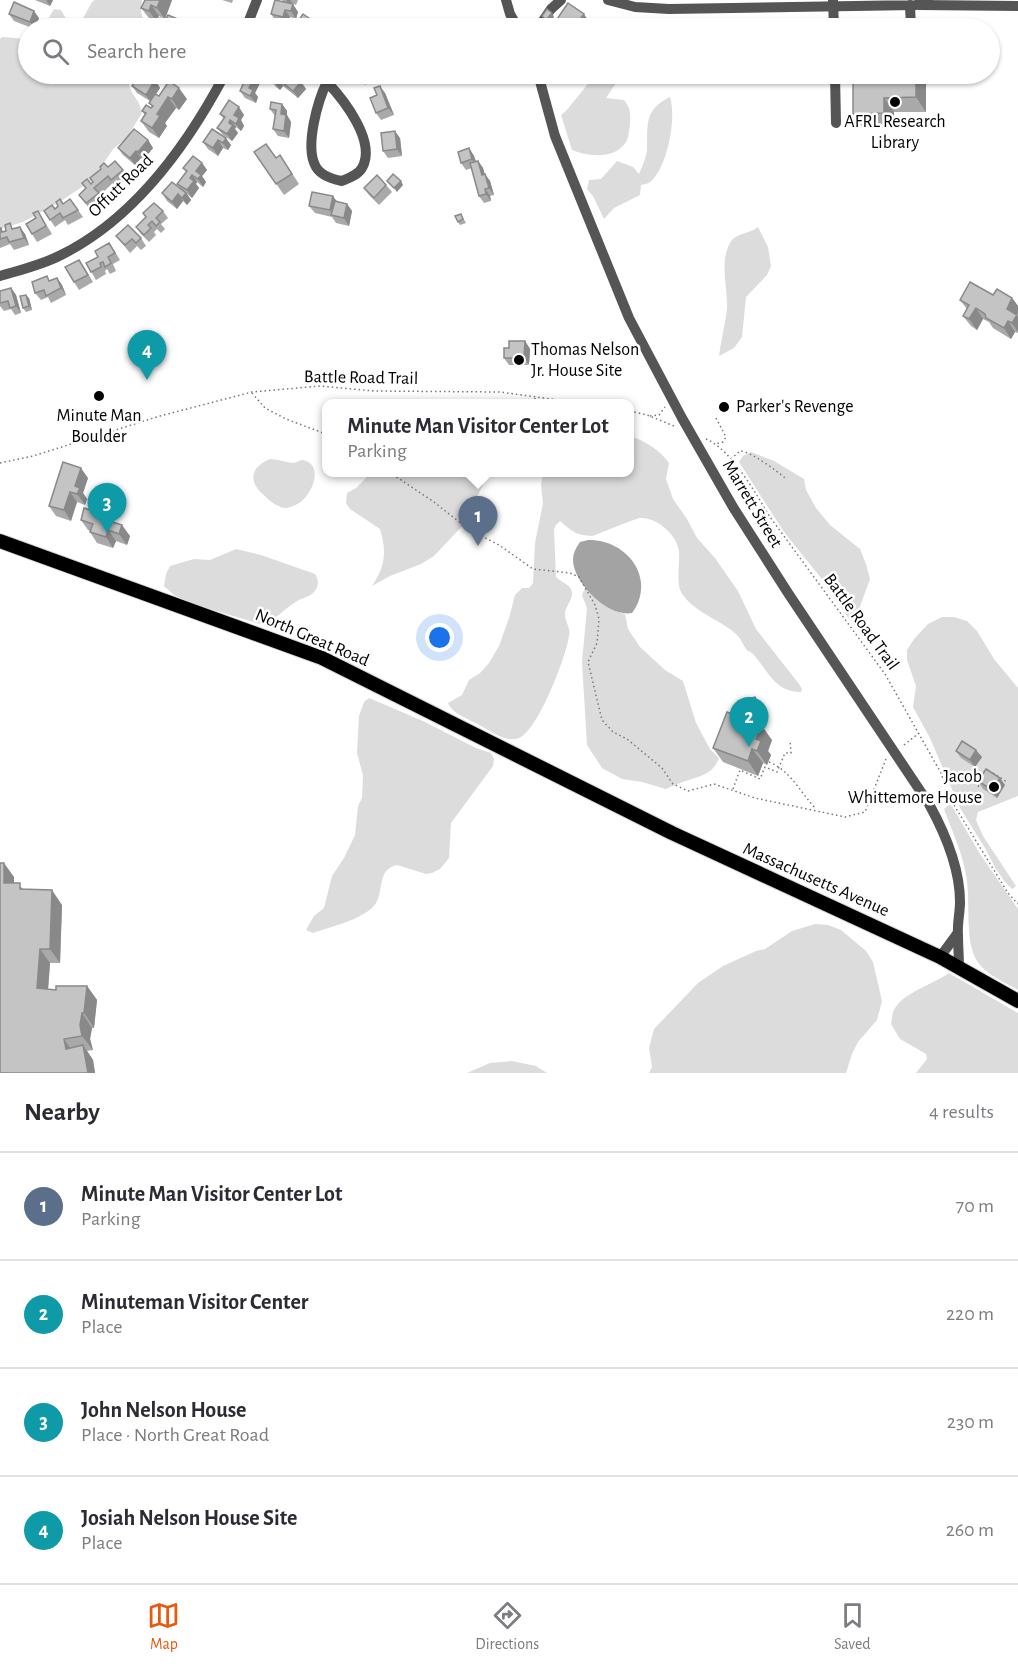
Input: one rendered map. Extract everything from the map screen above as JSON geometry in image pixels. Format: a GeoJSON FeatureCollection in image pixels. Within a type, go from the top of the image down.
{"type":"FeatureCollection","features":[{"type":"Feature","properties":{"kind":"main road","name":"North Great Road"},"geometry":{"type":"LineString","coordinates":[[0,541],[322,658],[597,796]]}},
{"type":"Feature","properties":{"kind":"main road","name":"Massachusetts Avenue"},"geometry":{"type":"LineString","coordinates":[[597,796],[718,855],[940,957],[1018,1001]]}},
{"type":"Feature","properties":{"kind":"street"},"geometry":{"type":"LineString","coordinates":[[250,18],[256,0]]}},
{"type":"Feature","properties":{"kind":"street"},"geometry":{"type":"LineString","coordinates":[[506,0],[512,18]]}},
{"type":"Feature","properties":{"kind":"street"},"geometry":{"type":"LineString","coordinates":[[545,18],[561,0]]}},
{"type":"Feature","properties":{"kind":"street"},"geometry":{"type":"LineString","coordinates":[[608,0],[635,7],[669,9],[833,3],[1018,6]]}},
{"type":"Feature","properties":{"kind":"street"},"geometry":{"type":"LineString","coordinates":[[913,5],[928,0]]}},
{"type":"Feature","properties":{"kind":"street"},"geometry":{"type":"LineString","coordinates":[[833,3],[834,18]]}},
{"type":"Feature","properties":{"kind":"street"},"geometry":{"type":"LineString","coordinates":[[912,18],[913,5]]}},
{"type":"Feature","properties":{"kind":"street","name":"Offutt Road"},"geometry":{"type":"LineString","coordinates":[[0,276],[61,256],[99,231],[164,169],[192,131],[219,84]]}},
{"type":"Feature","properties":{"kind":"street"},"geometry":{"type":"LineString","coordinates":[[322,84],[313,130],[312,153],[321,173],[342,181],[353,176],[362,168],[366,154],[357,123],[344,100],[329,84]]}},
{"type":"Feature","properties":{"kind":"street","name":"Marrett Street"},"geometry":{"type":"LineString","coordinates":[[541,84],[555,136],[629,318],[689,432],[788,593],[929,804],[947,840],[960,901],[957,934],[959,968]]}},
{"type":"Feature","properties":{"kind":"street"},"geometry":{"type":"LineString","coordinates":[[835,84],[836,123]]}},
{"type":"Feature","properties":{"kind":"street"},"geometry":{"type":"LineString","coordinates":[[940,957],[957,934]]}},
{"type":"Feature","properties":{"kind":"path","name":"Battle Road Trail"},"geometry":{"type":"LineString","coordinates":[[0,463],[33,456],[160,416],[252,393],[320,386],[374,391],[500,392],[555,399]]}},
{"type":"Feature","properties":{"kind":"path"},"geometry":{"type":"LineString","coordinates":[[252,393],[265,408],[286,419],[322,432]]}},
{"type":"Feature","properties":{"kind":"path"},"geometry":{"type":"LineString","coordinates":[[649,416],[659,415],[662,412],[669,394]]}},
{"type":"Feature","properties":{"kind":"path","name":"Battle Road Trail"},"geometry":{"type":"LineString","coordinates":[[634,412],[649,416],[715,444],[731,460],[885,674],[941,773],[950,797],[1008,893],[1018,904]]}},
{"type":"Feature","properties":{"kind":"path"},"geometry":{"type":"LineString","coordinates":[[715,444],[726,439],[716,418]]}},
{"type":"Feature","properties":{"kind":"path"},"geometry":{"type":"LineString","coordinates":[[731,460],[734,454],[745,451],[773,467],[785,478]]}},
{"type":"Feature","properties":{"kind":"path"},"geometry":{"type":"LineString","coordinates":[[396,477],[434,502],[468,529],[499,545],[533,570],[570,573],[579,578],[595,605],[599,619],[597,643],[588,662],[602,720],[613,732],[627,739],[662,768],[673,784],[688,791],[714,784],[782,804],[845,817],[865,812],[886,759],[919,733]]}},
{"type":"Feature","properties":{"kind":"path"},"geometry":{"type":"LineString","coordinates":[[733,790],[740,770],[760,779],[765,767],[777,772],[785,753],[790,753],[790,740]]}},
{"type":"Feature","properties":{"kind":"path"},"geometry":{"type":"LineString","coordinates":[[768,762],[780,766],[817,810]]}},
{"type":"Feature","properties":{"kind":"path"},"geometry":{"type":"LineString","coordinates":[[987,776],[991,772],[1006,782]]}},
{"type":"Feature","properties":{"kind":"path"},"geometry":{"type":"LineString","coordinates":[[962,777],[980,787],[984,783]]}},
{"type":"Feature","properties":{"kind":"shaded area"},"geometry":{"type":"Polygon","coordinates":[[[95,0],[142,0],[143,18],[83,18],[95,0]]]}},
{"type":"Feature","properties":{"kind":"shaded area"},"geometry":{"type":"Polygon","coordinates":[[[54,9],[61,10],[66,18],[49,18],[54,9]]]}},
{"type":"Feature","properties":{"kind":"shaded area"},"geometry":{"type":"Polygon","coordinates":[[[2,37],[18,38],[18,84],[129,84],[142,113],[126,139],[114,148],[91,181],[58,203],[23,222],[0,229],[0,39],[2,37]]]}},
{"type":"Feature","properties":{"kind":"shaded area"},"geometry":{"type":"Polygon","coordinates":[[[588,84],[615,84],[606,98],[624,100],[629,108],[626,142],[621,148],[609,154],[593,155],[572,150],[561,115],[588,84]]]}},
{"type":"Feature","properties":{"kind":"shaded area"},"geometry":{"type":"Polygon","coordinates":[[[670,97],[671,130],[666,155],[661,166],[650,182],[641,185],[640,195],[614,208],[604,219],[587,189],[589,180],[601,179],[617,161],[633,167],[639,174],[646,153],[651,113],[655,107],[670,97]]]}},
{"type":"Feature","properties":{"kind":"shaded area"},"geometry":{"type":"Polygon","coordinates":[[[758,227],[768,247],[771,266],[767,275],[746,297],[742,337],[734,348],[719,356],[727,309],[724,267],[727,251],[735,237],[758,227]]]}},
{"type":"Feature","properties":{"kind":"shaded area"},"geometry":{"type":"Polygon","coordinates":[[[634,437],[652,446],[669,463],[666,479],[673,499],[697,538],[715,558],[738,591],[756,629],[799,684],[801,692],[784,689],[772,679],[753,654],[746,649],[739,637],[686,599],[679,583],[679,551],[674,539],[665,528],[653,520],[640,518],[593,536],[575,532],[560,521],[554,529],[556,577],[572,592],[565,614],[569,633],[557,676],[542,708],[526,732],[514,739],[499,736],[458,714],[448,703],[462,695],[469,680],[489,663],[499,646],[515,595],[522,588],[529,588],[533,583],[535,543],[543,503],[542,477],[634,477],[634,437]]]}},
{"type":"Feature","properties":{"kind":"shaded area"},"geometry":{"type":"Polygon","coordinates":[[[751,452],[774,461],[804,479],[806,490],[816,508],[830,525],[860,549],[870,579],[854,623],[784,532],[739,462],[743,456],[751,452]]]}},
{"type":"Feature","properties":{"kind":"shaded area"},"geometry":{"type":"Polygon","coordinates":[[[270,459],[293,463],[304,460],[311,465],[314,470],[314,482],[308,494],[299,503],[287,508],[281,507],[270,501],[256,487],[253,476],[255,472],[258,467],[270,459]]]}},
{"type":"Feature","properties":{"kind":"shaded area"},"geometry":{"type":"Polygon","coordinates":[[[367,477],[486,477],[466,522],[434,556],[372,586],[382,566],[384,545],[380,529],[350,509],[346,503],[347,493],[367,477]]]}},
{"type":"Feature","properties":{"kind":"shaded area"},"geometry":{"type":"Polygon","coordinates":[[[602,541],[615,546],[634,563],[641,587],[639,600],[632,613],[613,610],[603,604],[579,579],[573,560],[574,555],[580,542],[602,541]]]}},
{"type":"Feature","properties":{"kind":"shaded area"},"geometry":{"type":"Polygon","coordinates":[[[236,549],[261,555],[315,574],[318,581],[317,588],[270,621],[260,624],[193,604],[174,595],[164,586],[170,566],[194,559],[210,560],[236,549]]]}},
{"type":"Feature","properties":{"kind":"shaded area"},"geometry":{"type":"Polygon","coordinates":[[[585,588],[608,607],[625,614],[628,629],[640,647],[665,670],[683,681],[696,723],[710,749],[719,758],[707,773],[666,789],[622,779],[602,768],[587,745],[582,662],[587,608],[582,595],[585,588]]]}},
{"type":"Feature","properties":{"kind":"shaded area"},"geometry":{"type":"Polygon","coordinates":[[[942,617],[954,617],[967,621],[977,631],[994,659],[1018,688],[1018,796],[978,812],[976,820],[983,836],[1016,886],[1012,889],[996,869],[960,808],[930,738],[913,707],[916,686],[907,660],[907,650],[928,624],[942,617]]]}},
{"type":"Feature","properties":{"kind":"shaded area"},"geometry":{"type":"Polygon","coordinates":[[[369,698],[491,753],[494,759],[493,766],[451,823],[449,858],[440,869],[426,874],[397,865],[391,867],[384,875],[378,898],[371,909],[347,922],[313,933],[306,930],[314,916],[324,908],[332,876],[355,835],[358,806],[362,798],[363,775],[357,753],[359,716],[364,702],[369,698]]]}},
{"type":"Feature","properties":{"kind":"shaded area"},"geometry":{"type":"Polygon","coordinates":[[[949,804],[1018,909],[1018,990],[985,970],[973,952],[969,931],[966,875],[944,809],[949,804]]]}},
{"type":"Feature","properties":{"kind":"shaded area"},"geometry":{"type":"Polygon","coordinates":[[[815,924],[828,925],[841,930],[866,951],[873,962],[882,1001],[877,1020],[858,1042],[846,1073],[649,1073],[652,1067],[649,1048],[654,1029],[698,983],[723,966],[765,949],[792,931],[815,924]]]}},
{"type":"Feature","properties":{"kind":"shaded area"},"geometry":{"type":"Polygon","coordinates":[[[949,973],[1018,1013],[1018,1073],[916,1073],[927,1059],[926,1054],[900,1039],[891,1024],[893,1011],[911,994],[949,973]]]}},
{"type":"Feature","properties":{"kind":"shaded area"},"geometry":{"type":"Polygon","coordinates":[[[512,1061],[536,1066],[547,1073],[467,1073],[490,1063],[512,1061]]]}},
{"type":"Feature","properties":{"kind":"building"},"geometry":{"type":"Polygon","coordinates":[[[145,0],[160,0],[157,8],[151,5],[149,11],[141,8],[145,0]]]}},
{"type":"Feature","properties":{"kind":"building"},"geometry":{"type":"Polygon","coordinates":[[[275,0],[293,4],[291,11],[285,10],[283,17],[271,14],[275,0]]]}},
{"type":"Feature","properties":{"kind":"building"},"geometry":{"type":"Polygon","coordinates":[[[14,2],[34,11],[31,18],[20,18],[9,14],[14,2]]]}},
{"type":"Feature","properties":{"kind":"building"},"geometry":{"type":"Polygon","coordinates":[[[568,3],[584,14],[581,18],[558,18],[568,3]]]}},
{"type":"Feature","properties":{"kind":"building"},"geometry":{"type":"Polygon","coordinates":[[[547,9],[552,13],[548,18],[542,16],[547,9]]]}},
{"type":"Feature","properties":{"kind":"building"},"geometry":{"type":"Polygon","coordinates":[[[133,84],[153,84],[146,95],[132,86],[133,84]]]}},
{"type":"Feature","properties":{"kind":"building"},"geometry":{"type":"Polygon","coordinates":[[[167,84],[173,84],[179,88],[172,99],[168,97],[157,114],[160,116],[152,128],[141,121],[146,113],[142,111],[146,105],[151,108],[153,106],[149,103],[155,94],[159,96],[167,84]]]}},
{"type":"Feature","properties":{"kind":"building"},"geometry":{"type":"Polygon","coordinates":[[[243,84],[251,84],[249,88],[253,90],[250,96],[240,91],[243,84]]]}},
{"type":"Feature","properties":{"kind":"building"},"geometry":{"type":"Polygon","coordinates":[[[284,84],[299,84],[293,91],[284,84]]]}},
{"type":"Feature","properties":{"kind":"building"},"geometry":{"type":"Polygon","coordinates":[[[853,84],[916,84],[916,97],[884,98],[884,113],[853,114],[853,84]]]}},
{"type":"Feature","properties":{"kind":"building"},"geometry":{"type":"Polygon","coordinates":[[[380,86],[388,108],[376,113],[370,98],[377,95],[374,88],[380,86]]]}},
{"type":"Feature","properties":{"kind":"building"},"geometry":{"type":"Polygon","coordinates":[[[229,100],[239,107],[234,115],[239,118],[236,124],[230,120],[229,123],[233,125],[227,134],[217,128],[225,117],[220,114],[229,100]]]}},
{"type":"Feature","properties":{"kind":"building"},"geometry":{"type":"Polygon","coordinates":[[[271,102],[282,104],[281,114],[286,115],[284,131],[273,129],[276,110],[270,109],[271,102]]]}},
{"type":"Feature","properties":{"kind":"building"},"geometry":{"type":"Polygon","coordinates":[[[134,129],[148,140],[130,158],[118,148],[134,129]]]}},
{"type":"Feature","properties":{"kind":"building"},"geometry":{"type":"Polygon","coordinates":[[[212,129],[226,138],[223,143],[218,140],[213,148],[203,142],[212,129]]]}},
{"type":"Feature","properties":{"kind":"building"},"geometry":{"type":"Polygon","coordinates":[[[395,131],[397,149],[383,151],[381,133],[395,131]]]}},
{"type":"Feature","properties":{"kind":"building"},"geometry":{"type":"Polygon","coordinates":[[[266,144],[276,158],[280,155],[292,174],[276,184],[254,152],[266,144]]]}},
{"type":"Feature","properties":{"kind":"building"},"geometry":{"type":"Polygon","coordinates":[[[469,148],[472,159],[461,163],[458,152],[469,148]]]}},
{"type":"Feature","properties":{"kind":"building"},"geometry":{"type":"Polygon","coordinates":[[[193,156],[202,163],[196,171],[201,175],[198,179],[192,175],[190,178],[194,181],[187,190],[177,184],[187,171],[183,168],[193,156]]]}},
{"type":"Feature","properties":{"kind":"building"},"geometry":{"type":"Polygon","coordinates":[[[115,161],[123,170],[111,180],[108,176],[94,188],[99,193],[86,203],[79,195],[86,188],[82,183],[87,179],[91,184],[93,182],[90,178],[101,169],[104,163],[108,167],[115,161]]]}},
{"type":"Feature","properties":{"kind":"building"},"geometry":{"type":"Polygon","coordinates":[[[478,161],[489,188],[485,189],[486,194],[479,196],[470,163],[478,161]]]}},
{"type":"Feature","properties":{"kind":"building"},"geometry":{"type":"Polygon","coordinates":[[[393,174],[401,181],[394,188],[387,181],[393,174]]]}},
{"type":"Feature","properties":{"kind":"building"},"geometry":{"type":"Polygon","coordinates":[[[377,175],[386,185],[374,198],[364,188],[377,175]]]}},
{"type":"Feature","properties":{"kind":"building"},"geometry":{"type":"Polygon","coordinates":[[[172,182],[186,193],[182,198],[178,194],[172,202],[162,193],[172,182]]]}},
{"type":"Feature","properties":{"kind":"building"},"geometry":{"type":"Polygon","coordinates":[[[312,192],[333,196],[330,210],[309,206],[312,192]]]}},
{"type":"Feature","properties":{"kind":"building"},"geometry":{"type":"Polygon","coordinates":[[[60,199],[63,204],[70,199],[78,210],[63,218],[60,213],[50,220],[44,211],[52,205],[55,209],[58,206],[56,202],[60,199]]]}},
{"type":"Feature","properties":{"kind":"building"},"geometry":{"type":"Polygon","coordinates":[[[335,201],[347,204],[344,218],[331,215],[335,201]]]}},
{"type":"Feature","properties":{"kind":"building"},"geometry":{"type":"Polygon","coordinates":[[[154,203],[163,211],[156,218],[160,222],[156,226],[152,221],[148,225],[151,228],[144,235],[136,227],[146,217],[143,213],[154,203]]]}},
{"type":"Feature","properties":{"kind":"building"},"geometry":{"type":"Polygon","coordinates":[[[38,211],[46,226],[32,234],[26,224],[36,218],[33,213],[38,211]]]}},
{"type":"Feature","properties":{"kind":"building"},"geometry":{"type":"Polygon","coordinates":[[[461,214],[463,219],[458,222],[455,216],[461,214]]]}},
{"type":"Feature","properties":{"kind":"building"},"geometry":{"type":"Polygon","coordinates":[[[10,223],[12,229],[20,227],[24,238],[9,242],[7,237],[0,239],[0,228],[2,232],[6,231],[5,225],[10,223]]]}},
{"type":"Feature","properties":{"kind":"building"},"geometry":{"type":"Polygon","coordinates":[[[128,225],[141,238],[136,243],[132,239],[125,245],[116,236],[128,225]]]}},
{"type":"Feature","properties":{"kind":"building"},"geometry":{"type":"Polygon","coordinates":[[[109,243],[115,253],[108,257],[111,263],[105,267],[103,262],[100,263],[101,267],[91,272],[86,263],[98,257],[95,251],[109,243]]]}},
{"type":"Feature","properties":{"kind":"building"},"geometry":{"type":"Polygon","coordinates":[[[79,260],[88,275],[74,282],[65,267],[79,260]]]}},
{"type":"Feature","properties":{"kind":"building"},"geometry":{"type":"Polygon","coordinates":[[[47,276],[49,281],[57,278],[61,288],[46,296],[44,290],[35,293],[32,282],[47,276]]]}},
{"type":"Feature","properties":{"kind":"building"},"geometry":{"type":"Polygon","coordinates":[[[970,282],[993,295],[997,289],[1012,298],[1007,309],[1017,315],[1012,323],[1008,321],[1004,328],[986,318],[985,314],[976,308],[969,319],[963,316],[969,305],[960,300],[970,282]]]}},
{"type":"Feature","properties":{"kind":"building"},"geometry":{"type":"Polygon","coordinates":[[[11,288],[16,306],[10,308],[8,301],[0,303],[0,291],[11,288]]]}},
{"type":"Feature","properties":{"kind":"building"},"geometry":{"type":"Polygon","coordinates":[[[26,295],[29,306],[23,308],[20,296],[26,295]]]}},
{"type":"Feature","properties":{"kind":"building"},"geometry":{"type":"Polygon","coordinates":[[[509,341],[525,341],[524,358],[504,358],[504,348],[509,348],[509,341]]]}},
{"type":"Feature","properties":{"kind":"building"},"geometry":{"type":"Polygon","coordinates":[[[63,462],[81,468],[75,486],[80,488],[77,494],[70,492],[64,510],[49,506],[63,462]]]}},
{"type":"Feature","properties":{"kind":"building"},"geometry":{"type":"Polygon","coordinates":[[[84,508],[107,515],[106,520],[122,525],[119,534],[108,530],[106,537],[90,532],[93,524],[81,520],[84,508]]]}},
{"type":"Feature","properties":{"kind":"building"},"geometry":{"type":"Polygon","coordinates":[[[755,697],[757,702],[752,704],[750,699],[755,697]]]}},
{"type":"Feature","properties":{"kind":"building"},"geometry":{"type":"Polygon","coordinates":[[[727,712],[762,726],[756,739],[761,741],[757,751],[752,749],[748,761],[713,748],[727,712]]]}},
{"type":"Feature","properties":{"kind":"building"},"geometry":{"type":"Polygon","coordinates":[[[962,741],[976,750],[970,760],[956,751],[962,741]]]}},
{"type":"Feature","properties":{"kind":"building"},"geometry":{"type":"Polygon","coordinates":[[[986,769],[1000,778],[992,790],[978,781],[986,769]]]}},
{"type":"Feature","properties":{"kind":"building"},"geometry":{"type":"Polygon","coordinates":[[[0,863],[4,863],[4,883],[20,883],[20,889],[52,890],[50,949],[40,949],[37,988],[56,990],[56,986],[87,986],[84,1013],[82,1013],[80,1025],[82,1036],[64,1039],[66,1049],[83,1045],[88,1073],[0,1073],[0,863]]]}},
{"type":"Feature","properties":{"kind":"place","name":"AFRL Research Library"},"geometry":{"type":"Point","coordinates":[895,102]}},
{"type":"Feature","properties":{"kind":"place","name":"Thomas Nelson Jr. House Site"},"geometry":{"type":"Point","coordinates":[519,360]}},
{"type":"Feature","properties":{"kind":"place","name":"Josiah Nelson House Site"},"geometry":{"type":"Point","coordinates":[147,380]}},
{"type":"Feature","properties":{"kind":"place","name":"Minute Man Boulder"},"geometry":{"type":"Point","coordinates":[99,396]}},
{"type":"Feature","properties":{"kind":"place","name":"Parker's Revenge"},"geometry":{"type":"Point","coordinates":[724,407]}},
{"type":"Feature","properties":{"kind":"place","name":"John Nelson House"},"geometry":{"type":"Point","coordinates":[107,533]}},
{"type":"Feature","properties":{"kind":"place","name":"Minute Man Visitor Center Lot"},"geometry":{"type":"Point","coordinates":[478,546]}},
{"type":"Feature","properties":{"kind":"place","name":"Minuteman Visitor Center"},"geometry":{"type":"Point","coordinates":[749,747]}},
{"type":"Feature","properties":{"kind":"place","name":"Jacob Whittemore House"},"geometry":{"type":"Point","coordinates":[994,787]}}]}
